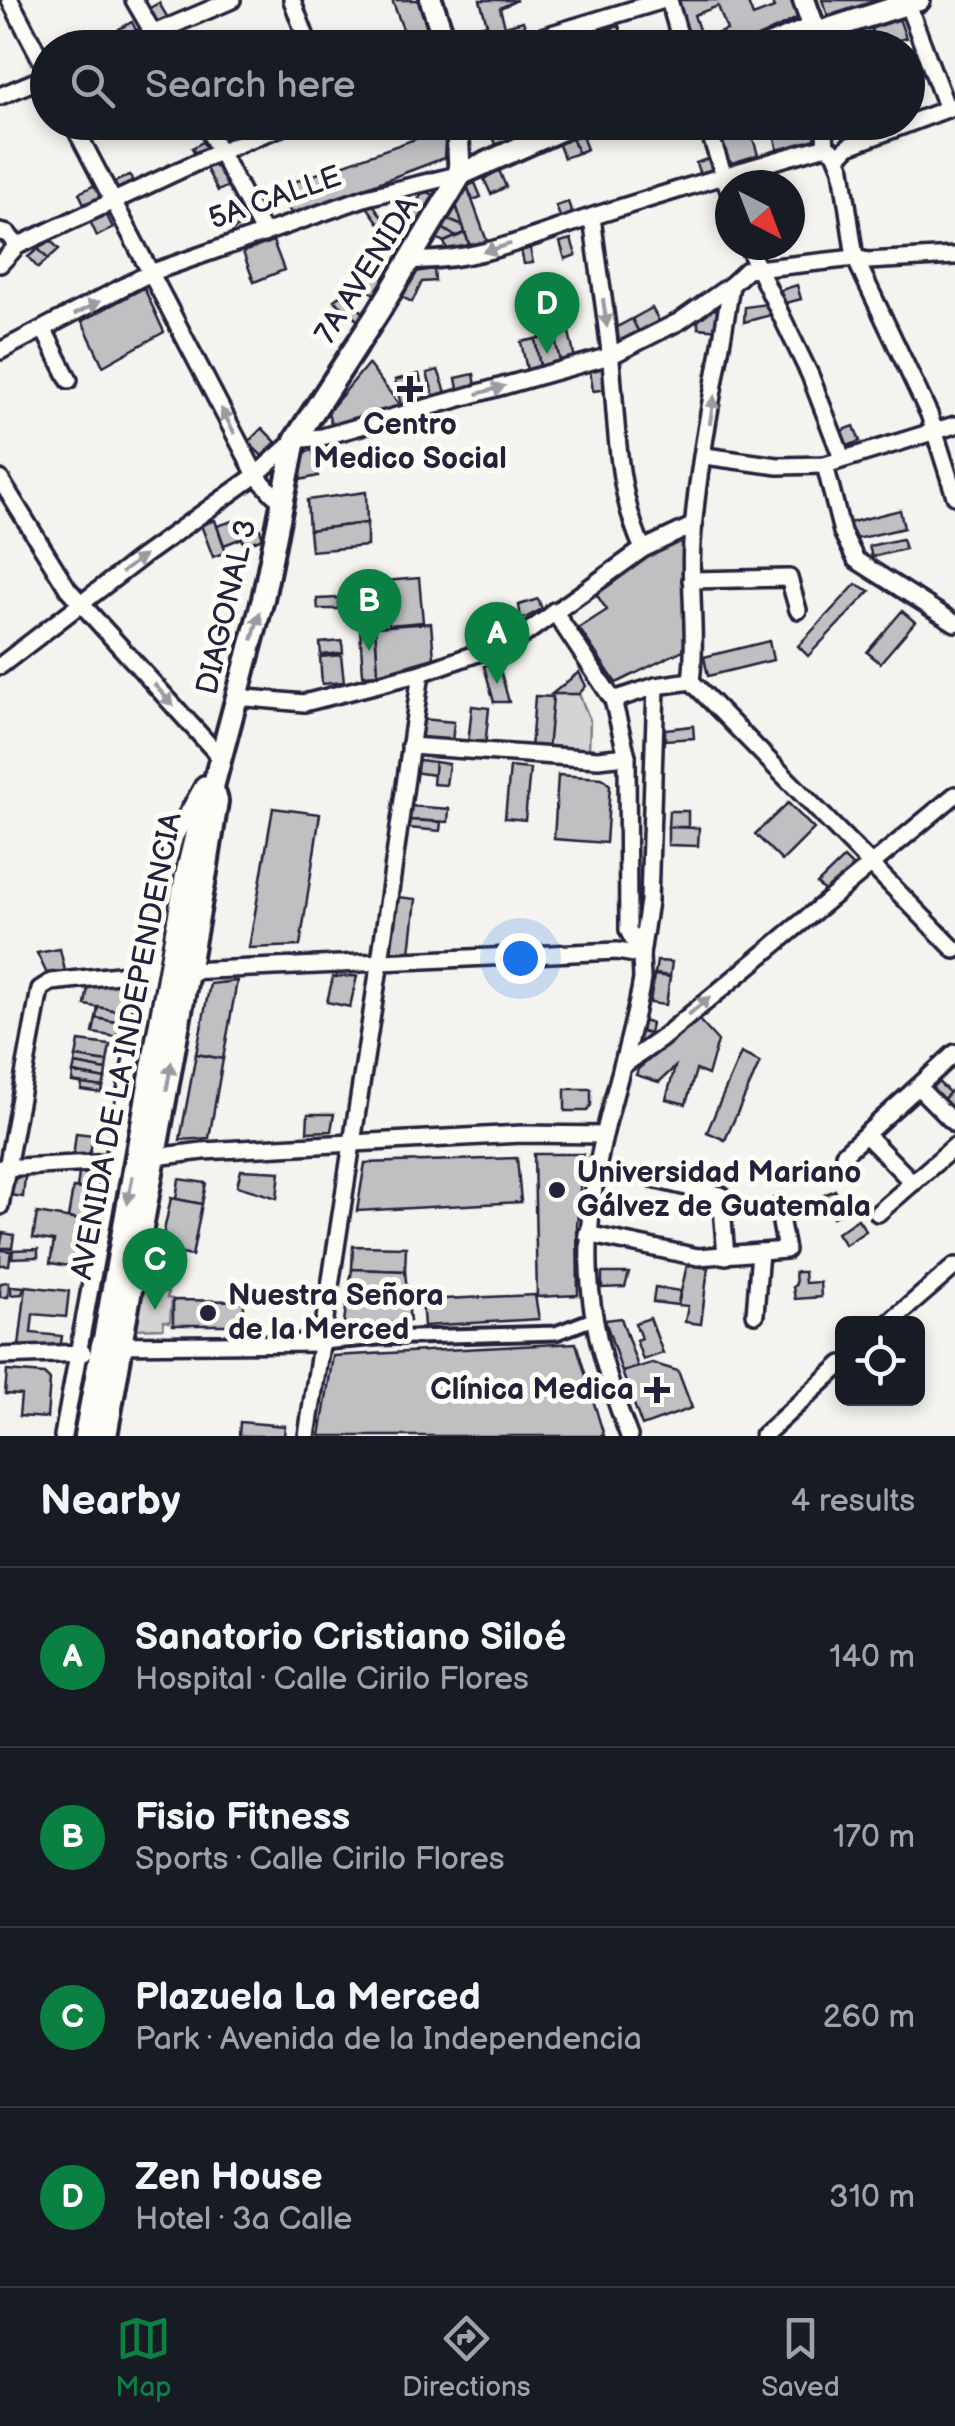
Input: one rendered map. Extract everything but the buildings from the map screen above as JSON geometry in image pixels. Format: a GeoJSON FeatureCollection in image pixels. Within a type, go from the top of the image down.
{"type":"FeatureCollection","features":[{"type":"Feature","properties":{"kind":"main road"},"geometry":{"type":"LineString","coordinates":[[432,0],[441,30]]}},
{"type":"Feature","properties":{"kind":"main road"},"geometry":{"type":"LineString","coordinates":[[804,0],[814,30]]}},
{"type":"Feature","properties":{"kind":"main road"},"geometry":{"type":"LineString","coordinates":[[841,30],[911,1]]}},
{"type":"Feature","properties":{"kind":"main road"},"geometry":{"type":"LineString","coordinates":[[458,140],[461,174]]}},
{"type":"Feature","properties":{"kind":"main road","name":"5A CALLE"},"geometry":{"type":"LineString","coordinates":[[461,174],[538,140]]}},
{"type":"Feature","properties":{"kind":"main road","name":"7A AVENIDA"},"geometry":{"type":"LineString","coordinates":[[295,440],[461,174]]}},
{"type":"Feature","properties":{"kind":"main road","name":"DIAGONAL 3"},"geometry":{"type":"LineString","coordinates":[[213,788],[268,580],[295,440]]}},
{"type":"Feature","properties":{"kind":"main road","name":"AVENIDA DE LA INDEPENDENCIA"},"geometry":{"type":"LineString","coordinates":[[86,1436],[112,1345],[155,1157],[217,801],[213,788]]}},
{"type":"Feature","properties":{"kind":"main road","name":"AVENIDA DE LA INDEPENDENCIA"},"geometry":{"type":"LineString","coordinates":[[105,1436],[112,1345],[186,875],[204,800],[213,788]]}},
{"type":"Feature","properties":{"kind":"street"},"geometry":{"type":"LineString","coordinates":[[10,0],[30,39]]}},
{"type":"Feature","properties":{"kind":"street"},"geometry":{"type":"LineString","coordinates":[[134,0],[152,30]]}},
{"type":"Feature","properties":{"kind":"street"},"geometry":{"type":"LineString","coordinates":[[178,30],[232,0]]}},
{"type":"Feature","properties":{"kind":"street"},"geometry":{"type":"LineString","coordinates":[[292,0],[303,30]]}},
{"type":"Feature","properties":{"kind":"street"},"geometry":{"type":"LineString","coordinates":[[565,30],[666,0],[676,30]]}},
{"type":"Feature","properties":{"kind":"street"},"geometry":{"type":"LineString","coordinates":[[911,1],[922,30]]}},
{"type":"Feature","properties":{"kind":"street"},"geometry":{"type":"LineString","coordinates":[[925,38],[951,108],[925,118]]}},
{"type":"Feature","properties":{"kind":"street"},"geometry":{"type":"LineString","coordinates":[[0,96],[30,83]]}},
{"type":"Feature","properties":{"kind":"street"},"geometry":{"type":"LineString","coordinates":[[81,140],[256,475],[282,500]]}},
{"type":"Feature","properties":{"kind":"street"},"geometry":{"type":"LineString","coordinates":[[214,140],[264,234]]}},
{"type":"Feature","properties":{"kind":"street"},"geometry":{"type":"LineString","coordinates":[[0,264],[17,246],[248,140]]}},
{"type":"Feature","properties":{"kind":"street"},"geometry":{"type":"LineString","coordinates":[[712,140],[722,170]]}},
{"type":"Feature","properties":{"kind":"street"},"geometry":{"type":"LineString","coordinates":[[829,140],[846,184],[855,258],[935,431],[955,496]]}},
{"type":"Feature","properties":{"kind":"street"},"geometry":{"type":"LineString","coordinates":[[751,170],[832,152],[866,140]]}},
{"type":"Feature","properties":{"kind":"street","name":"5A CALLE"},"geometry":{"type":"LineString","coordinates":[[0,351],[150,273],[367,198],[461,174]]}},
{"type":"Feature","properties":{"kind":"street"},"geometry":{"type":"LineString","coordinates":[[410,260],[472,256],[715,179]]}},
{"type":"Feature","properties":{"kind":"street"},"geometry":{"type":"LineString","coordinates":[[592,216],[622,482],[643,550]]}},
{"type":"Feature","properties":{"kind":"street"},"geometry":{"type":"LineString","coordinates":[[0,232],[8,234],[17,246]]}},
{"type":"Feature","properties":{"kind":"street"},"geometry":{"type":"LineString","coordinates":[[0,666],[256,475],[295,440],[322,437],[610,356],[680,321],[747,270],[855,258],[868,261],[955,256]]}},
{"type":"Feature","properties":{"kind":"street"},"geometry":{"type":"LineString","coordinates":[[752,260],[761,270],[810,375],[842,458]]}},
{"type":"Feature","properties":{"kind":"street"},"geometry":{"type":"LineString","coordinates":[[691,681],[695,653],[691,580],[694,525],[732,285]]}},
{"type":"Feature","properties":{"kind":"street"},"geometry":{"type":"LineString","coordinates":[[44,330],[69,380]]}},
{"type":"Feature","properties":{"kind":"street"},"geometry":{"type":"LineString","coordinates":[[704,456],[778,466],[825,465],[955,425]]}},
{"type":"Feature","properties":{"kind":"street"},"geometry":{"type":"LineString","coordinates":[[825,465],[842,532],[856,560],[955,623]]}},
{"type":"Feature","properties":{"kind":"street"},"geometry":{"type":"LineString","coordinates":[[0,479],[62,581],[221,758],[175,836],[64,1436]]}},
{"type":"Feature","properties":{"kind":"street"},"geometry":{"type":"LineString","coordinates":[[237,697],[304,702],[421,672],[518,639],[643,550],[694,525]]}},
{"type":"Feature","properties":{"kind":"street"},"geometry":{"type":"LineString","coordinates":[[691,580],[790,578],[798,610]]}},
{"type":"Feature","properties":{"kind":"street"},"geometry":{"type":"LineString","coordinates":[[554,611],[613,700],[627,756],[628,930],[641,955]]}},
{"type":"Feature","properties":{"kind":"street"},"geometry":{"type":"LineString","coordinates":[[307,1436],[421,672]]}},
{"type":"Feature","properties":{"kind":"street"},"geometry":{"type":"LineString","coordinates":[[613,700],[656,686],[691,681]]}},
{"type":"Feature","properties":{"kind":"street"},"geometry":{"type":"LineString","coordinates":[[691,681],[955,950]]}},
{"type":"Feature","properties":{"kind":"street"},"geometry":{"type":"LineString","coordinates":[[629,1436],[610,1386],[593,1319],[587,1234],[604,1134],[640,996],[649,901],[656,686]]}},
{"type":"Feature","properties":{"kind":"street"},"geometry":{"type":"LineString","coordinates":[[410,746],[598,759],[627,756]]}},
{"type":"Feature","properties":{"kind":"street"},"geometry":{"type":"LineString","coordinates":[[622,1066],[660,1039],[955,794]]}},
{"type":"Feature","properties":{"kind":"street"},"geometry":{"type":"LineString","coordinates":[[188,971],[617,951],[641,955]]}},
{"type":"Feature","properties":{"kind":"street"},"geometry":{"type":"LineString","coordinates":[[0,1206],[36,1001],[46,983],[147,972]]}},
{"type":"Feature","properties":{"kind":"street"},"geometry":{"type":"LineString","coordinates":[[844,1154],[955,1052]]}},
{"type":"Feature","properties":{"kind":"street"},"geometry":{"type":"LineString","coordinates":[[918,1087],[955,1124]]}},
{"type":"Feature","properties":{"kind":"street"},"geometry":{"type":"LineString","coordinates":[[155,1157],[522,1134],[604,1134]]}},
{"type":"Feature","properties":{"kind":"street"},"geometry":{"type":"LineString","coordinates":[[866,1135],[913,1183]]}},
{"type":"Feature","properties":{"kind":"street"},"geometry":{"type":"LineString","coordinates":[[878,1214],[955,1146]]}},
{"type":"Feature","properties":{"kind":"street"},"geometry":{"type":"LineString","coordinates":[[4,1168],[113,1162]]}},
{"type":"Feature","properties":{"kind":"street"},"geometry":{"type":"LineString","coordinates":[[652,1179],[721,1196],[726,1256]]}},
{"type":"Feature","properties":{"kind":"street"},"geometry":{"type":"LineString","coordinates":[[587,1234],[698,1256],[786,1250],[778,1207]]}},
{"type":"Feature","properties":{"kind":"street"},"geometry":{"type":"LineString","coordinates":[[755,1314],[760,1252]]}},
{"type":"Feature","properties":{"kind":"street"},"geometry":{"type":"LineString","coordinates":[[897,1316],[955,1266]]}},
{"type":"Feature","properties":{"kind":"street"},"geometry":{"type":"LineString","coordinates":[[0,1356],[78,1355],[112,1345],[321,1344],[378,1338],[556,1332],[593,1319]]}},
{"type":"Feature","properties":{"kind":"street"},"geometry":{"type":"LineString","coordinates":[[762,1436],[835,1370]]}},
{"type":"Feature","properties":{"kind":"shaded area"},"geometry":{"type":"Polygon","coordinates":[[[552,694],[579,694],[590,720],[589,753],[548,750],[552,694]]]}},
{"type":"Feature","properties":{"kind":"shaded area"},"geometry":{"type":"Polygon","coordinates":[[[142,1291],[168,1292],[167,1298],[172,1299],[170,1322],[164,1321],[163,1328],[135,1329],[142,1291]]]}},
{"type":"Feature","properties":{"kind":"place","name":"Zen House"},"geometry":{"type":"Point","coordinates":[547,354]}},
{"type":"Feature","properties":{"kind":"place","name":"Centro Medico Social"},"geometry":{"type":"Point","coordinates":[410,389]}},
{"type":"Feature","properties":{"kind":"place","name":"Fisio Fitness"},"geometry":{"type":"Point","coordinates":[369,651]}},
{"type":"Feature","properties":{"kind":"place","name":"Sanatorio Cristiano Siloé"},"geometry":{"type":"Point","coordinates":[497,684]}},
{"type":"Feature","properties":{"kind":"place","name":"Universidad Mariano Gálvez de Guatemala"},"geometry":{"type":"Point","coordinates":[557,1190]}},
{"type":"Feature","properties":{"kind":"place","name":"Plazuela La Merced"},"geometry":{"type":"Point","coordinates":[155,1310]}},
{"type":"Feature","properties":{"kind":"place","name":"Nuestra Señora de la Merced"},"geometry":{"type":"Point","coordinates":[208,1313]}},
{"type":"Feature","properties":{"kind":"place","name":"Clínica Medica"},"geometry":{"type":"Point","coordinates":[657,1390]}}]}
